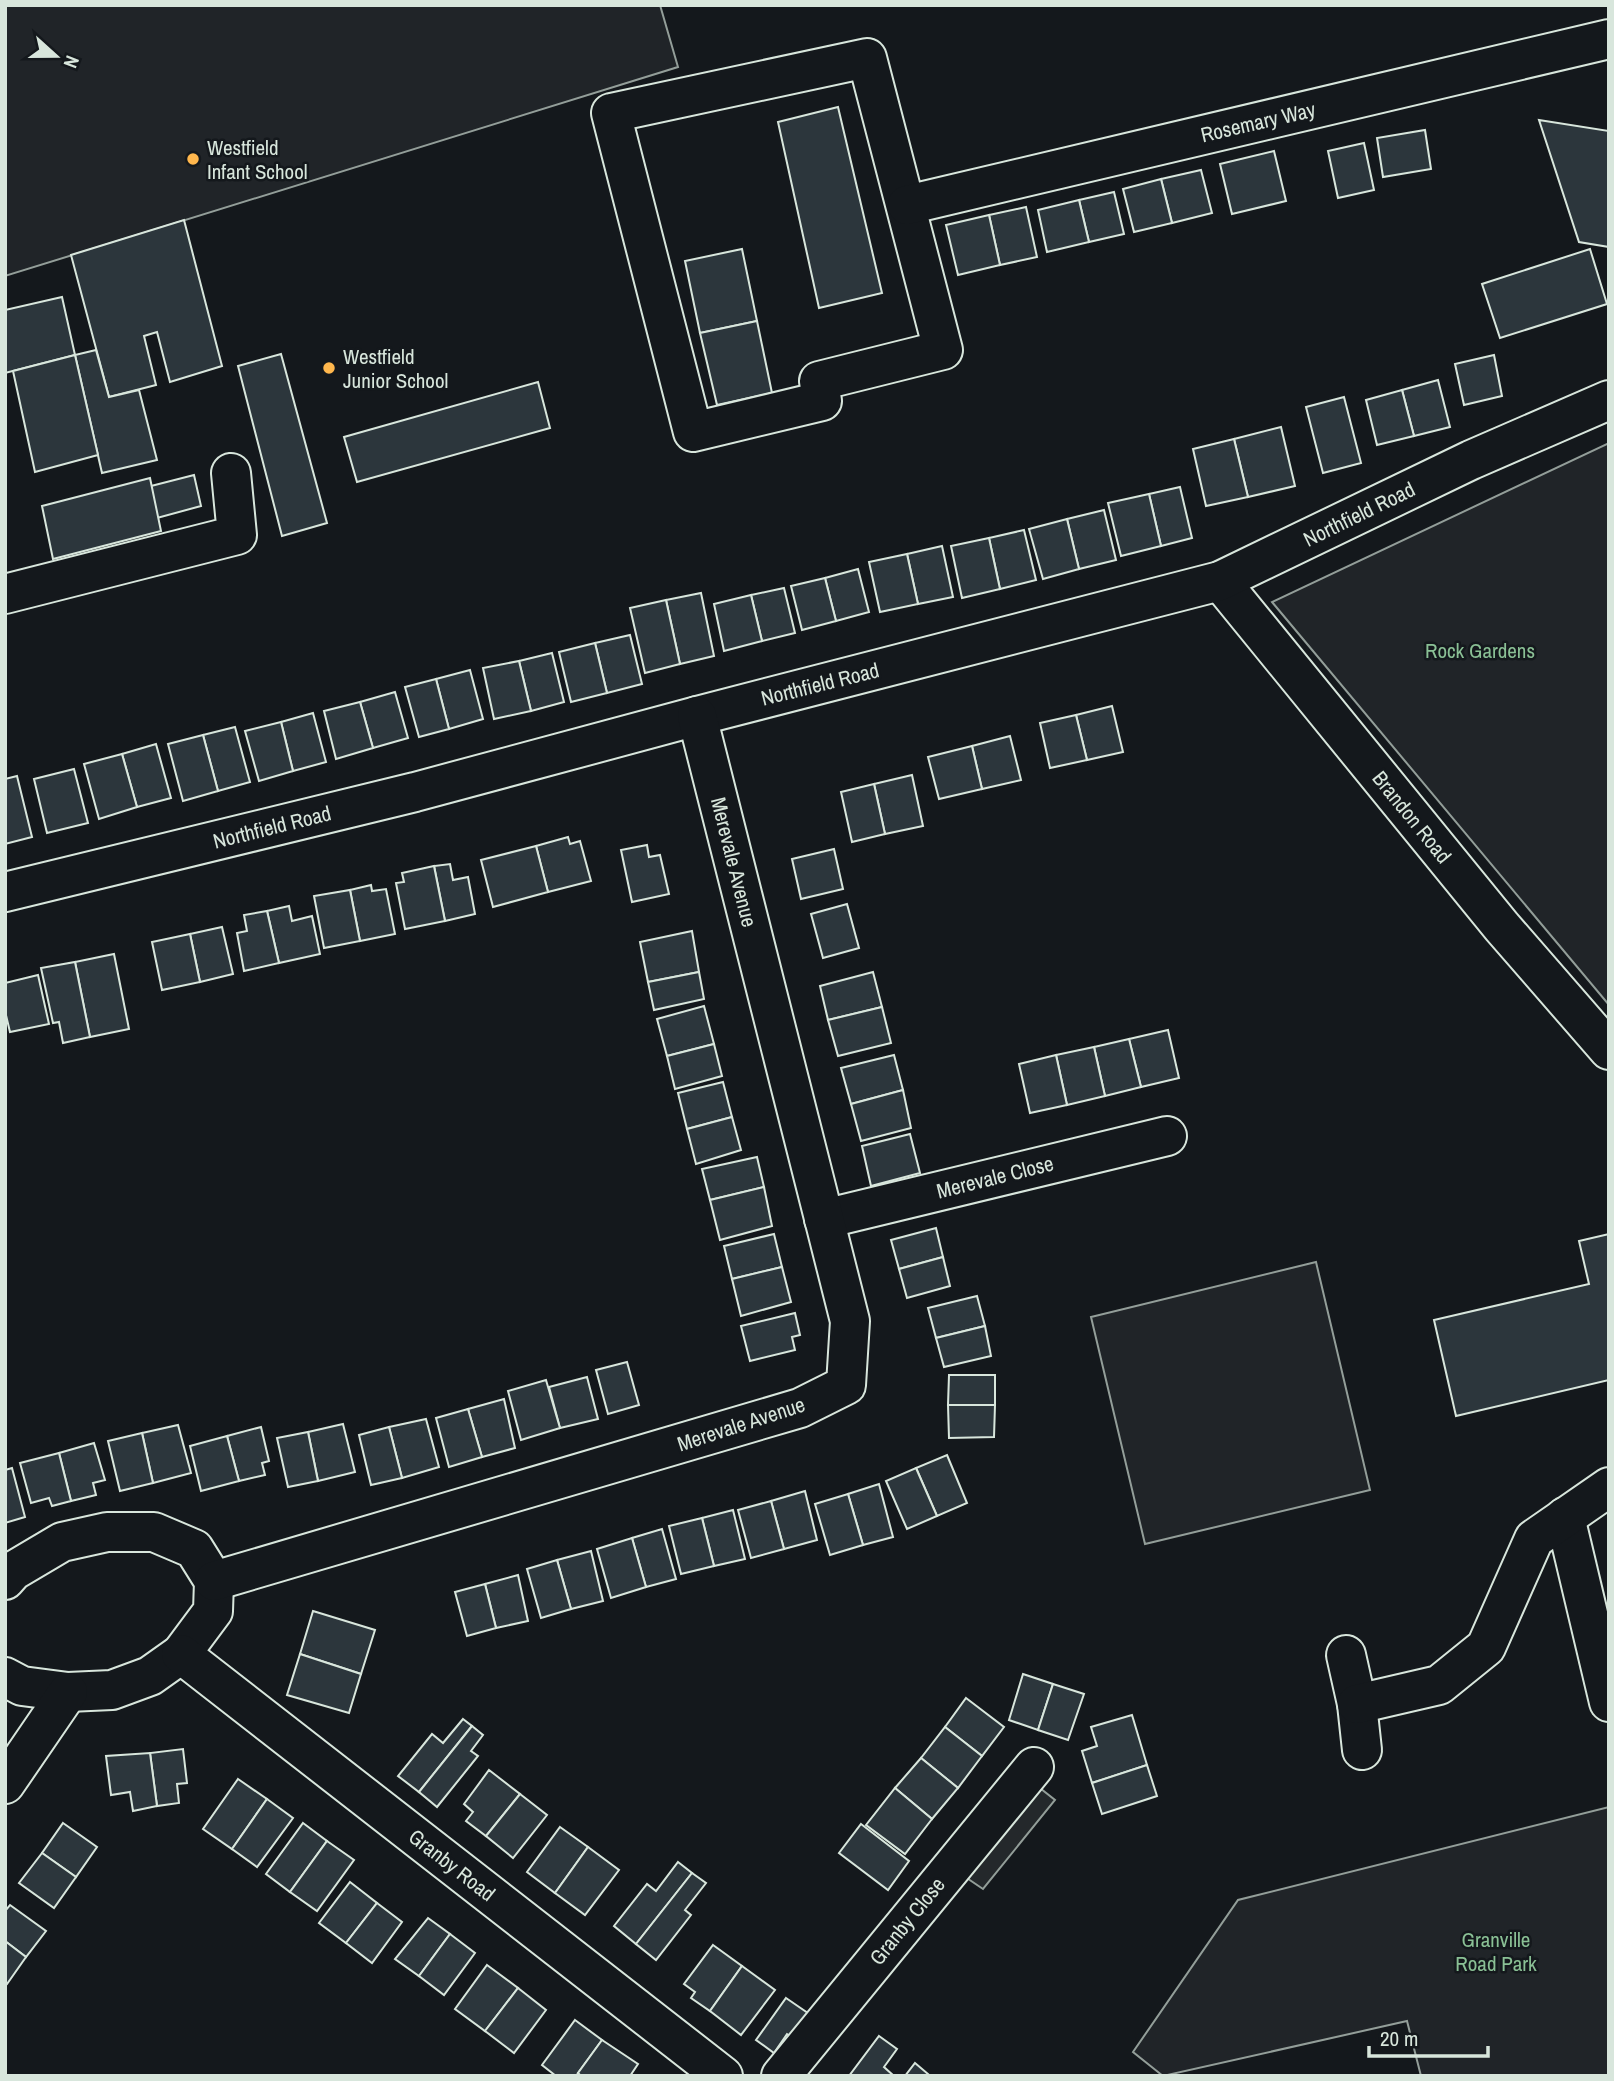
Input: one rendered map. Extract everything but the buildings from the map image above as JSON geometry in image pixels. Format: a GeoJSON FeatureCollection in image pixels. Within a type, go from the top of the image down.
{"type":"FeatureCollection","features":[{"type":"Feature","properties":{"kind":"street","name":"Rosemary Way"},"geometry":{"type":"LineString","coordinates":[[907,205],[1609,39]]}},
{"type":"Feature","properties":{"kind":"street"},"geometry":{"type":"LineString","coordinates":[[867,58],[907,205],[943,351],[819,381],[822,401],[693,432],[611,113],[867,58]]}},
{"type":"Feature","properties":{"kind":"street","name":"Northfield Road"},"geometry":{"type":"LineString","coordinates":[[5,892],[415,793],[697,716],[1220,581],[1471,460],[1609,400]]}},
{"type":"Feature","properties":{"kind":"street"},"geometry":{"type":"LineString","coordinates":[[5,594],[237,535],[231,473]]}},
{"type":"Feature","properties":{"kind":"street","name":"Brandon Road"},"geometry":{"type":"LineString","coordinates":[[1220,581],[1502,927],[1609,1050]]}},
{"type":"Feature","properties":{"kind":"street","name":"Merevale Avenue"},"geometry":{"type":"LineString","coordinates":[[214,1581],[800,1408],[846,1385],[850,1321],[697,716]]}},
{"type":"Feature","properties":{"kind":"street","name":"Merevale Close"},"geometry":{"type":"LineString","coordinates":[[824,1219],[1167,1136]]}},
{"type":"Feature","properties":{"kind":"street"},"geometry":{"type":"LineString","coordinates":[[1357,1704],[1439,1685],[1486,1647],[1534,1539],[1609,1487]]}},
{"type":"Feature","properties":{"kind":"street"},"geometry":{"type":"LineString","coordinates":[[1565,1517],[1609,1702]]}},
{"type":"Feature","properties":{"kind":"street"},"geometry":{"type":"LineString","coordinates":[[5,1580],[13,1571],[62,1542],[107,1532],[154,1532],[194,1549],[214,1581],[213,1611],[181,1654],[150,1676],[112,1690],[68,1692],[22,1686],[5,1677]]}},
{"type":"Feature","properties":{"kind":"street","name":"Granby Road"},"geometry":{"type":"LineString","coordinates":[[181,1654],[723,2076]]}},
{"type":"Feature","properties":{"kind":"street"},"geometry":{"type":"LineString","coordinates":[[1346,1655],[1357,1704],[1362,1750]]}},
{"type":"Feature","properties":{"kind":"street"},"geometry":{"type":"LineString","coordinates":[[5,1784],[68,1692]]}},
{"type":"Feature","properties":{"kind":"street","name":"Granby Close"},"geometry":{"type":"LineString","coordinates":[[781,2076],[1034,1767]]}},
{"type":"Feature","properties":{"kind":"green space","name":"Westfield Infant School"},"geometry":{"type":"Polygon","coordinates":[[[5,5],[660,5],[678,67],[5,276],[5,5]]]}},
{"type":"Feature","properties":{"kind":"green space","name":"Rock Gardens"},"geometry":{"type":"Polygon","coordinates":[[[1609,443],[1609,1005],[1272,602],[1609,443]]]}},
{"type":"Feature","properties":{"kind":"green space"},"geometry":{"type":"Polygon","coordinates":[[[1316,1262],[1370,1490],[1145,1544],[1091,1317],[1316,1262]]]}},
{"type":"Feature","properties":{"kind":"green space","name":"Granville Road Park"},"geometry":{"type":"Polygon","coordinates":[[[1609,1807],[1609,2076],[1421,2076],[1407,2021],[1163,2076],[1133,2052],[1238,1900],[1609,1807]]]}},
{"type":"Feature","properties":{"kind":"shaded area"},"geometry":{"type":"Polygon","coordinates":[[[1031,1781],[1055,1800],[983,1889],[958,1872],[1031,1781]]]}},
{"type":"Feature","properties":{"kind":"place","name":"Westfield Infant School"},"geometry":{"type":"Point","coordinates":[193,159]}},
{"type":"Feature","properties":{"kind":"place","name":"Westfield Junior School"},"geometry":{"type":"Point","coordinates":[329,368]}}]}
